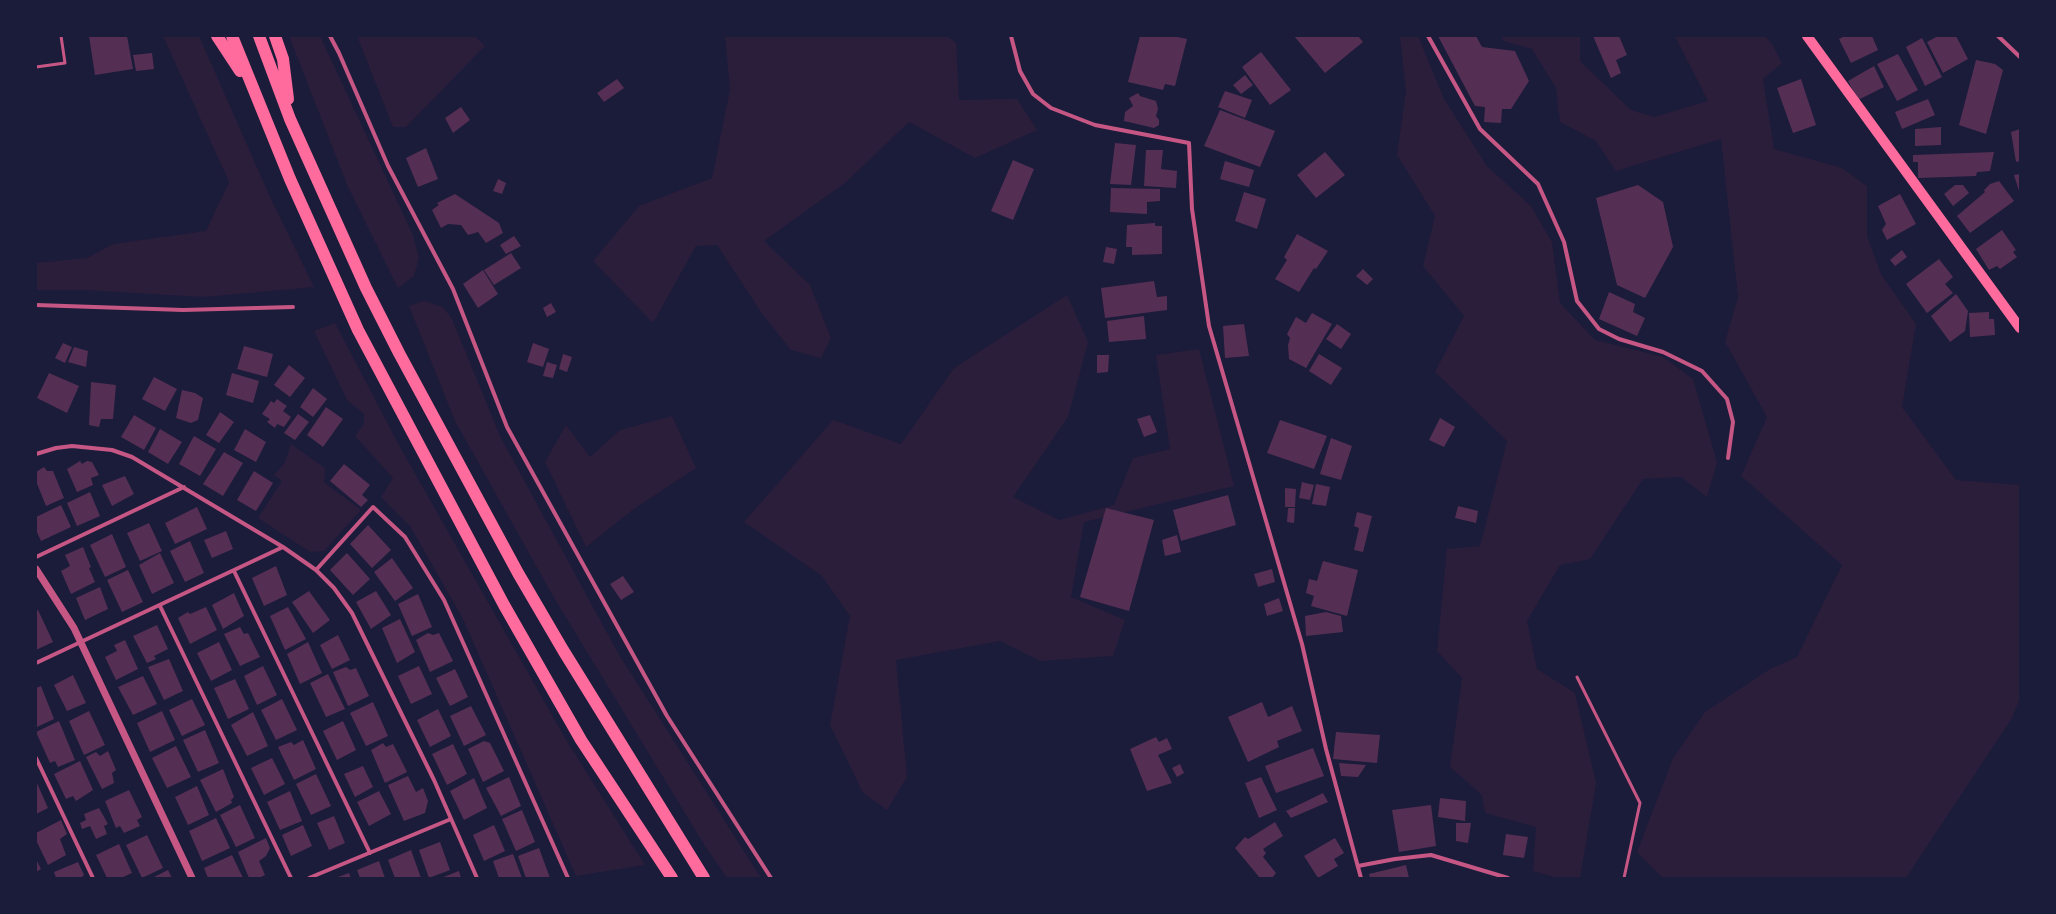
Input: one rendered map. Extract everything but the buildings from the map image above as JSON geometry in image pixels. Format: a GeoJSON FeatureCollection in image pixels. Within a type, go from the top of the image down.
{"type":"FeatureCollection","features":[{"type":"Feature","properties":{"kind":"highway"},"geometry":{"type":"LineString","coordinates":[[217,36],[251,88]]}},
{"type":"Feature","properties":{"kind":"highway"},"geometry":{"type":"LineString","coordinates":[[232,36],[251,88],[361,337],[504,605],[581,740],[672,878]]}},
{"type":"Feature","properties":{"kind":"highway"},"geometry":{"type":"LineString","coordinates":[[259,36],[290,119],[366,288],[452,453],[559,643],[704,878]]}},
{"type":"Feature","properties":{"kind":"highway"},"geometry":{"type":"LineString","coordinates":[[275,36],[283,59],[290,119]]}},
{"type":"Feature","properties":{"kind":"main road"},"geometry":{"type":"LineString","coordinates":[[1807,36],[2020,328]]}},
{"type":"Feature","properties":{"kind":"street"},"geometry":{"type":"LineString","coordinates":[[330,36],[339,53],[388,166],[453,289],[507,427],[666,716],[771,878]]}},
{"type":"Feature","properties":{"kind":"street"},"geometry":{"type":"LineString","coordinates":[[1012,36],[1020,71],[1032,94],[1051,108],[1095,125],[1189,143],[1192,209],[1208,326],[1302,644],[1326,749],[1361,878]]}},
{"type":"Feature","properties":{"kind":"street"},"geometry":{"type":"LineString","coordinates":[[1428,36],[1480,129],[1538,184],[1564,242],[1577,302],[1599,328],[1619,339],[1663,352],[1702,371],[1727,399],[1733,422],[1728,458]]}},
{"type":"Feature","properties":{"kind":"street"},"geometry":{"type":"LineString","coordinates":[[1998,36],[2020,57]]}},
{"type":"Feature","properties":{"kind":"street"},"geometry":{"type":"LineString","coordinates":[[36,305],[183,310],[293,307]]}},
{"type":"Feature","properties":{"kind":"street"},"geometry":{"type":"LineString","coordinates":[[36,454],[56,448],[72,446],[112,450],[132,457],[283,547],[316,570],[334,588],[352,613],[434,780],[477,878]]}},
{"type":"Feature","properties":{"kind":"street"},"geometry":{"type":"LineString","coordinates":[[36,557],[184,487]]}},
{"type":"Feature","properties":{"kind":"street"},"geometry":{"type":"LineString","coordinates":[[316,570],[373,507],[405,537],[444,600],[568,878]]}},
{"type":"Feature","properties":{"kind":"street"},"geometry":{"type":"LineString","coordinates":[[36,663],[283,547]]}},
{"type":"Feature","properties":{"kind":"street"},"geometry":{"type":"LineString","coordinates":[[36,569],[74,628],[192,878]]}},
{"type":"Feature","properties":{"kind":"street"},"geometry":{"type":"LineString","coordinates":[[234,570],[370,853]]}},
{"type":"Feature","properties":{"kind":"street"},"geometry":{"type":"LineString","coordinates":[[160,606],[291,878]]}},
{"type":"Feature","properties":{"kind":"street"},"geometry":{"type":"LineString","coordinates":[[36,758],[93,878]]}},
{"type":"Feature","properties":{"kind":"street"},"geometry":{"type":"LineString","coordinates":[[309,878],[451,819]]}},
{"type":"Feature","properties":{"kind":"street"},"geometry":{"type":"LineString","coordinates":[[1358,866],[1395,859],[1431,855],[1508,878]]}},
{"type":"Feature","properties":{"kind":"lane"},"geometry":{"type":"LineString","coordinates":[[36,67],[65,63],[61,36]]}},
{"type":"Feature","properties":{"kind":"lane"},"geometry":{"type":"LineString","coordinates":[[1577,677],[1640,803],[1624,878]]}},
{"type":"Feature","properties":{"kind":"shaded area"},"geometry":{"type":"Polygon","coordinates":[[[163,36],[199,36],[271,199],[314,287],[204,297],[83,290],[36,290],[36,263],[87,258],[113,244],[206,231],[229,182],[163,36]]]}},
{"type":"Feature","properties":{"kind":"shaded area"},"geometry":{"type":"Polygon","coordinates":[[[289,36],[320,36],[413,235],[419,258],[414,276],[398,288],[348,187],[289,36]]]}},
{"type":"Feature","properties":{"kind":"shaded area"},"geometry":{"type":"Polygon","coordinates":[[[357,36],[475,36],[485,46],[406,127],[393,127],[357,36]]]}},
{"type":"Feature","properties":{"kind":"shaded area"},"geometry":{"type":"Polygon","coordinates":[[[725,36],[947,36],[956,43],[959,100],[1017,99],[1037,130],[975,158],[909,122],[845,183],[764,241],[810,285],[831,338],[821,358],[791,350],[763,315],[717,245],[696,246],[653,323],[593,261],[639,206],[712,178],[730,90],[725,36]]]}},
{"type":"Feature","properties":{"kind":"shaded area"},"geometry":{"type":"Polygon","coordinates":[[[1400,36],[1418,36],[1444,99],[1487,166],[1531,206],[1552,242],[1560,303],[1595,340],[1663,357],[1693,379],[1717,462],[1707,497],[1681,477],[1643,479],[1590,559],[1560,565],[1527,621],[1537,669],[1575,693],[1596,783],[1580,878],[1558,878],[1533,871],[1536,827],[1485,813],[1482,795],[1450,767],[1462,678],[1437,651],[1447,549],[1480,546],[1507,441],[1435,372],[1464,316],[1423,266],[1435,216],[1397,155],[1406,91],[1400,36]]]}},
{"type":"Feature","properties":{"kind":"shaded area"},"geometry":{"type":"Polygon","coordinates":[[[1501,36],[1580,36],[1580,61],[1631,110],[1654,117],[1708,101],[1675,36],[1765,36],[1772,44],[1782,63],[1763,79],[1774,149],[1842,168],[1867,186],[1867,236],[1881,274],[1916,324],[1902,407],[1956,480],[2020,485],[2020,698],[2012,718],[1906,878],[1663,878],[1637,852],[1673,758],[1705,712],[1770,669],[1797,657],[1842,565],[1741,476],[1767,417],[1725,342],[1738,297],[1721,139],[1616,171],[1596,141],[1560,122],[1556,88],[1532,49],[1503,41],[1501,36]]]}},
{"type":"Feature","properties":{"kind":"shaded area"},"geometry":{"type":"Polygon","coordinates":[[[1067,295],[1088,342],[1068,417],[1013,497],[1059,520],[1114,505],[1133,458],[1170,449],[1156,355],[1199,349],[1234,486],[1084,522],[1071,597],[1125,620],[1113,656],[1040,661],[1000,641],[896,660],[907,777],[887,810],[863,793],[830,725],[850,616],[822,576],[744,522],[833,420],[901,444],[954,368],[1067,295]]]}},
{"type":"Feature","properties":{"kind":"shaded area"},"geometry":{"type":"Polygon","coordinates":[[[424,301],[443,307],[452,319],[500,436],[618,653],[761,878],[727,878],[705,846],[553,596],[455,421],[409,306],[424,301]]]}},
{"type":"Feature","properties":{"kind":"shaded area"},"geometry":{"type":"Polygon","coordinates":[[[335,323],[400,447],[565,738],[645,865],[576,876],[463,619],[410,526],[381,497],[393,478],[355,436],[364,424],[364,414],[347,400],[314,331],[335,323]]]}},
{"type":"Feature","properties":{"kind":"shaded area"},"geometry":{"type":"Polygon","coordinates":[[[672,416],[696,468],[634,509],[586,547],[545,462],[566,425],[590,457],[620,430],[672,416]]]}},
{"type":"Feature","properties":{"kind":"shaded area"},"geometry":{"type":"Polygon","coordinates":[[[291,444],[325,468],[324,482],[361,510],[324,551],[310,552],[258,518],[282,481],[274,475],[285,462],[291,444]]]}}]}
